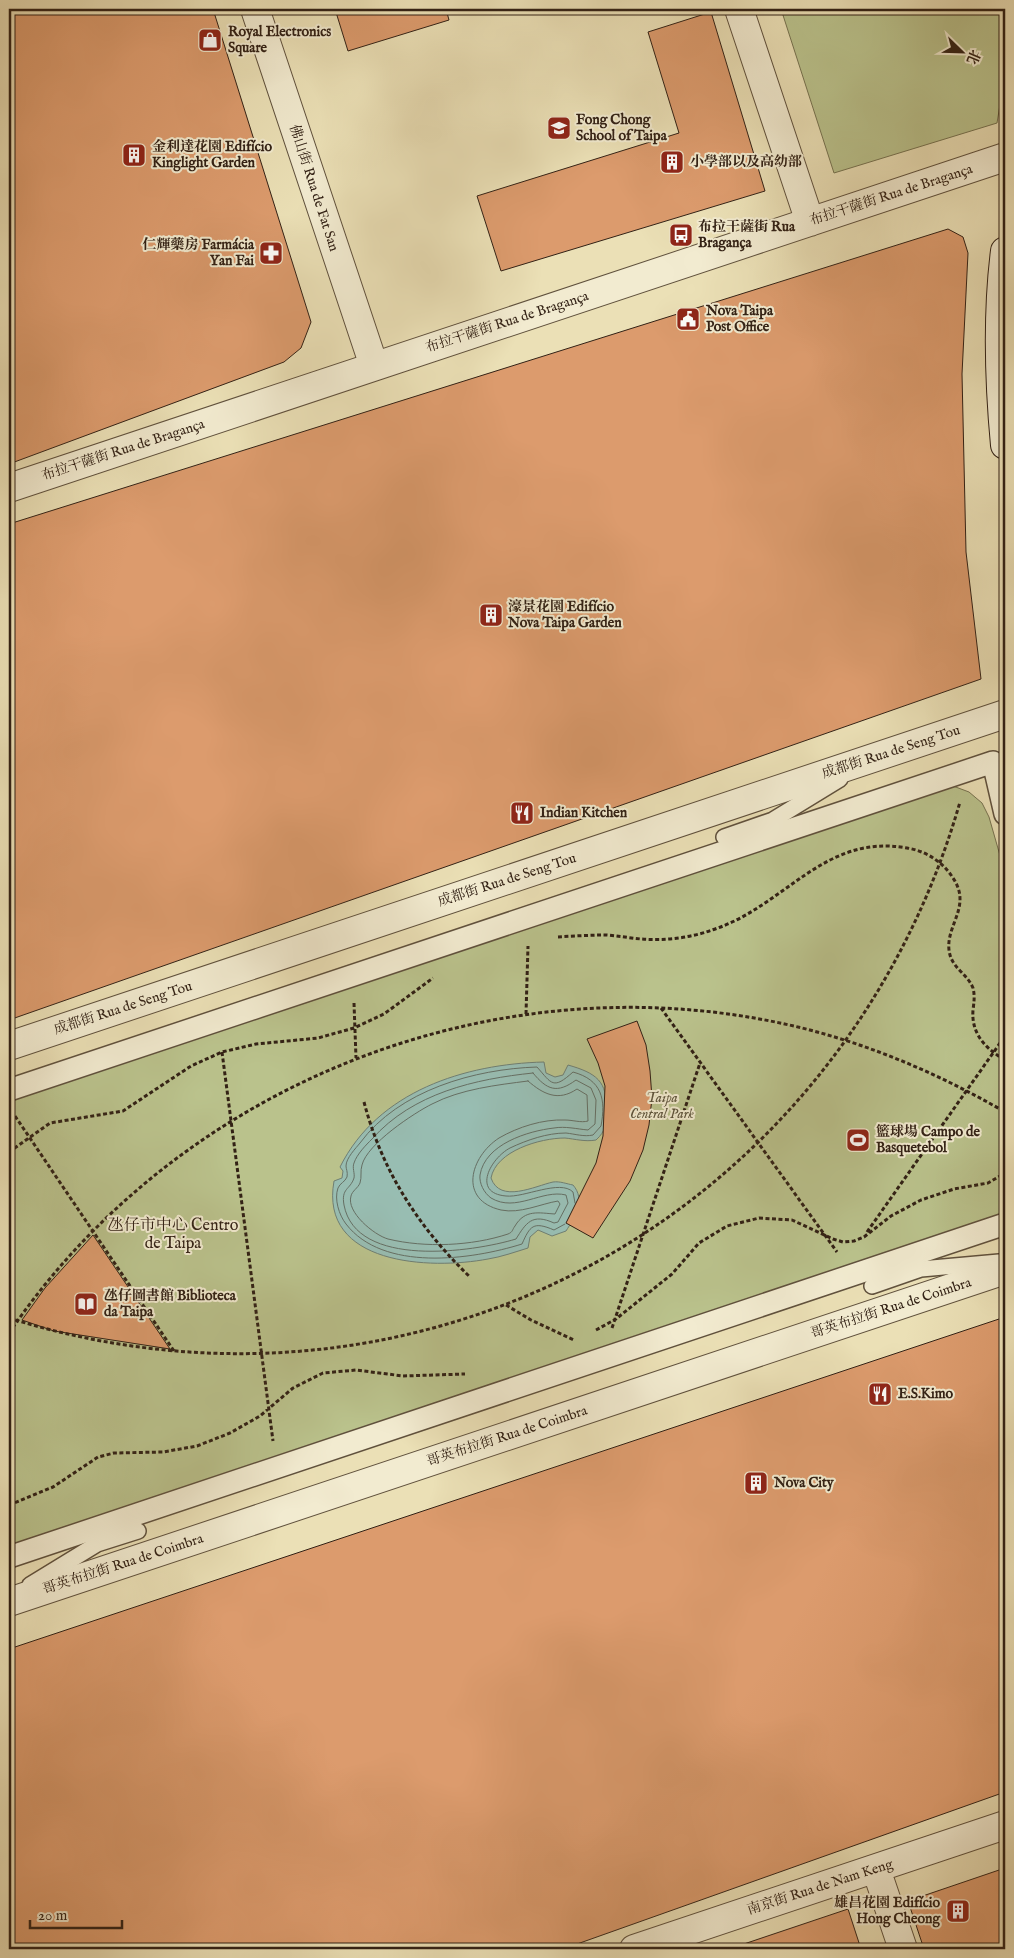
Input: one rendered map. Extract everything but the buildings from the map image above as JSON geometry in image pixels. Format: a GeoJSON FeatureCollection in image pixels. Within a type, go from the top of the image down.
{"type":"FeatureCollection","features":[{"type":"Feature","properties":{"kind":"street","name":"佛山街 Rua de Fat San"},"geometry":{"type":"LineString","coordinates":[[255,9],[374,366]]}},
{"type":"Feature","properties":{"kind":"street"},"geometry":{"type":"LineString","coordinates":[[739,9],[810,222]]}},
{"type":"Feature","properties":{"kind":"street","name":"布拉干薩街 Rua de Bragança"},"geometry":{"type":"LineString","coordinates":[[9,488],[1005,157]]}},
{"type":"Feature","properties":{"kind":"street"},"geometry":{"type":"LineString","coordinates":[[1005,251],[1001,295],[1000,359],[1005,445]]}},
{"type":"Feature","properties":{"kind":"street","name":"成都街 Rua de Seng Tou"},"geometry":{"type":"LineString","coordinates":[[9,1046],[1005,714]]}},
{"type":"Feature","properties":{"kind":"street"},"geometry":{"type":"LineString","coordinates":[[9,1090],[993,762],[1005,814]]}},
{"type":"Feature","properties":{"kind":"street"},"geometry":{"type":"LineString","coordinates":[[9,1557],[1005,1224]]}},
{"type":"Feature","properties":{"kind":"street","name":"哥英布拉街 Rua de Coimbra"},"geometry":{"type":"LineString","coordinates":[[9,1600],[1005,1270]]}},
{"type":"Feature","properties":{"kind":"street","name":"南京街 Rua de Nam Keng"},"geometry":{"type":"LineString","coordinates":[[634,1949],[1005,1825]]}},
{"type":"Feature","properties":{"kind":"street"},"geometry":{"type":"LineString","coordinates":[[876,1868],[903,1949]]}},
{"type":"Feature","properties":{"kind":"lane"},"geometry":{"type":"LineString","coordinates":[[724,837],[773,820],[874,758]]}},
{"type":"Feature","properties":{"kind":"lane"},"geometry":{"type":"LineString","coordinates":[[872,1286],[921,1269],[1005,1261]]}},
{"type":"Feature","properties":{"kind":"lane"},"geometry":{"type":"LineString","coordinates":[[9,1600],[97,1544],[138,1531]]}},
{"type":"Feature","properties":{"kind":"path"},"geometry":{"type":"LineString","coordinates":[[9,1318],[94,1340],[174,1351],[262,1354],[329,1349],[388,1340],[445,1325],[506,1304],[582,1270],[643,1234],[706,1190],[758,1143],[811,1086],[846,1041],[880,989],[909,936],[940,863],[968,770]]}},
{"type":"Feature","properties":{"kind":"path"},"geometry":{"type":"LineString","coordinates":[[553,937],[608,935],[642,939],[677,938],[711,931],[744,917],[773,899],[800,877],[853,848],[886,844],[918,850],[940,863],[955,880],[960,896],[960,911],[949,940],[952,962],[968,978],[973,988],[975,999],[973,1025],[980,1041],[993,1054],[1005,1060]]}},
{"type":"Feature","properties":{"kind":"path"},"geometry":{"type":"LineString","coordinates":[[526,1014],[528,917]]}},
{"type":"Feature","properties":{"kind":"path"},"geometry":{"type":"LineString","coordinates":[[9,1152],[50,1123],[123,1111],[191,1066],[222,1052],[256,1044],[318,1038],[354,1028],[384,1014],[440,973]]}},
{"type":"Feature","properties":{"kind":"path"},"geometry":{"type":"LineString","coordinates":[[356,975],[354,1028],[356,1058]]}},
{"type":"Feature","properties":{"kind":"path"},"geometry":{"type":"LineString","coordinates":[[9,1333],[49,1279],[93,1232],[164,1167],[231,1120],[300,1082],[356,1058],[428,1034],[526,1014],[586,1008],[661,1008],[706,1012],[762,1020],[846,1041],[922,1069],[1005,1112]]}},
{"type":"Feature","properties":{"kind":"path"},"geometry":{"type":"LineString","coordinates":[[661,1008],[853,1275]]}},
{"type":"Feature","properties":{"kind":"path"},"geometry":{"type":"LineString","coordinates":[[864,1237],[1005,1036]]}},
{"type":"Feature","properties":{"kind":"path"},"geometry":{"type":"LineString","coordinates":[[222,1052],[277,1467]]}},
{"type":"Feature","properties":{"kind":"path"},"geometry":{"type":"LineString","coordinates":[[602,1359],[700,1063]]}},
{"type":"Feature","properties":{"kind":"path"},"geometry":{"type":"LineString","coordinates":[[364,1102],[380,1151],[404,1198],[429,1234],[470,1277]]}},
{"type":"Feature","properties":{"kind":"path"},"geometry":{"type":"LineString","coordinates":[[13,1114],[174,1351]]}},
{"type":"Feature","properties":{"kind":"path"},"geometry":{"type":"LineString","coordinates":[[593,1332],[616,1319],[672,1274],[699,1243],[727,1226],[759,1218],[792,1220],[833,1239],[844,1242],[864,1237],[891,1216],[921,1200],[954,1189],[988,1183],[1005,1173]]}},
{"type":"Feature","properties":{"kind":"path"},"geometry":{"type":"LineString","coordinates":[[506,1304],[531,1320],[577,1342],[566,1346]]}},
{"type":"Feature","properties":{"kind":"path"},"geometry":{"type":"LineString","coordinates":[[9,1505],[53,1487],[98,1457],[114,1452],[163,1452],[197,1446],[230,1433],[260,1416],[293,1388],[323,1374],[356,1370],[403,1376],[472,1373]]}},
{"type":"Feature","properties":{"kind":"green space"},"geometry":{"type":"Polygon","coordinates":[[[781,9],[1005,9],[1005,74],[997,123],[834,173],[781,9]]]}},
{"type":"Feature","properties":{"kind":"green space","name":"Taipa Central Park"},"geometry":{"type":"Polygon","coordinates":[[[953,786],[969,792],[982,803],[989,817],[1005,873],[1005,1220],[9,1553],[9,1094],[953,786]]]}},
{"type":"Feature","properties":{"kind":"water"},"geometry":{"type":"Polygon","coordinates":[[[544,1062],[546,1073],[555,1077],[563,1075],[568,1065],[586,1071],[598,1080],[605,1092],[606,1120],[604,1130],[596,1140],[584,1141],[565,1138],[544,1140],[520,1148],[501,1160],[491,1178],[496,1186],[510,1192],[553,1182],[573,1185],[577,1191],[579,1202],[576,1214],[566,1231],[552,1236],[538,1230],[530,1237],[528,1248],[498,1257],[464,1262],[437,1263],[410,1261],[384,1256],[361,1245],[344,1230],[334,1209],[334,1181],[342,1178],[343,1171],[340,1167],[356,1141],[377,1119],[400,1101],[427,1087],[455,1076],[514,1064],[544,1062]]]}},
{"type":"Feature","properties":{"kind":"place","name":"Royal Electronics Square"},"geometry":{"type":"Point","coordinates":[210,40]}},
{"type":"Feature","properties":{"kind":"place","name":"Fong Chong School of Taipa"},"geometry":{"type":"Point","coordinates":[559,128]}},
{"type":"Feature","properties":{"kind":"place","name":"金利達花園 Edifício Kinglight Garden"},"geometry":{"type":"Point","coordinates":[134,155]}},
{"type":"Feature","properties":{"kind":"place","name":"小學部以及高幼部"},"geometry":{"type":"Point","coordinates":[672,162]}},
{"type":"Feature","properties":{"kind":"place","name":"布拉干薩街 Rua Bragança"},"geometry":{"type":"Point","coordinates":[681,235]}},
{"type":"Feature","properties":{"kind":"place","name":"仁輝藥房 Farmácia Yan Fai"},"geometry":{"type":"Point","coordinates":[271,253]}},
{"type":"Feature","properties":{"kind":"place","name":"Nova Taipa Post Office"},"geometry":{"type":"Point","coordinates":[688,319]}},
{"type":"Feature","properties":{"kind":"place","name":"濠景花園 Edifício Nova Taipa Garden"},"geometry":{"type":"Point","coordinates":[491,615]}},
{"type":"Feature","properties":{"kind":"place","name":"Indian Kitchen"},"geometry":{"type":"Point","coordinates":[522,813]}},
{"type":"Feature","properties":{"kind":"place","name":"籃球場 Campo de Basquetebol"},"geometry":{"type":"Point","coordinates":[858,1140]}},
{"type":"Feature","properties":{"kind":"place","name":"氹仔圖書館 Biblioteca da Taipa"},"geometry":{"type":"Point","coordinates":[86,1304]}},
{"type":"Feature","properties":{"kind":"place","name":"E.S.Kimo"},"geometry":{"type":"Point","coordinates":[880,1394]}},
{"type":"Feature","properties":{"kind":"place","name":"Nova City"},"geometry":{"type":"Point","coordinates":[756,1483]}},
{"type":"Feature","properties":{"kind":"place","name":"雄昌花園 Edifício Hong Cheong"},"geometry":{"type":"Point","coordinates":[958,1911]}},
{"type":"Feature","properties":{"kind":"district","name":"氹仔市中心 Centro de Taipa"},"geometry":{"type":"Point","coordinates":[173,1235]}}]}
